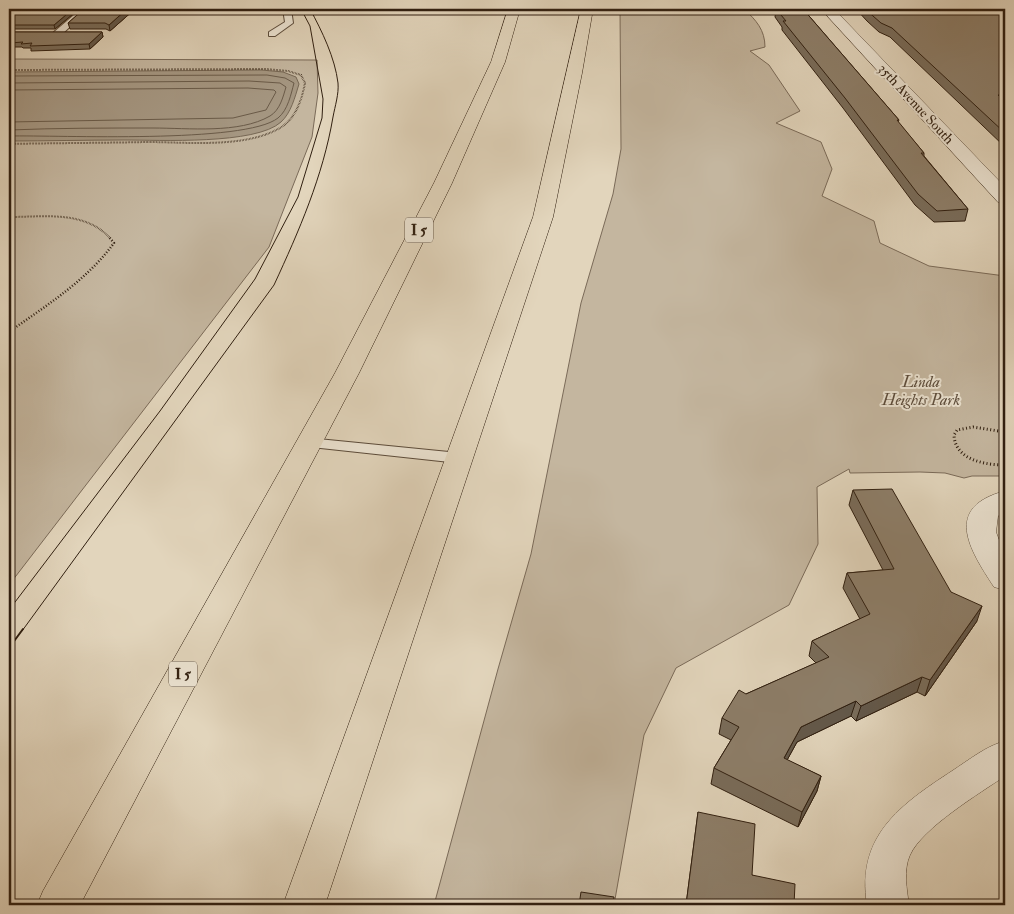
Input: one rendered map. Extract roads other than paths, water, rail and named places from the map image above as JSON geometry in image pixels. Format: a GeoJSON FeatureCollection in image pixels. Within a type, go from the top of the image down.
{"type":"FeatureCollection","features":[{"type":"Feature","properties":{"kind":"highway","name":"I 5"},"geometry":{"type":"LineString","coordinates":[[58,905],[308,444],[443,183],[498,62],[514,9]]}},
{"type":"Feature","properties":{"kind":"highway"},"geometry":{"type":"LineString","coordinates":[[304,905],[543,217],[576,73],[586,9]]}},
{"type":"Feature","properties":{"kind":"street","name":"35th Avenue South"},"geometry":{"type":"LineString","coordinates":[[827,9],[1005,198]]}},
{"type":"Feature","properties":{"kind":"street"},"geometry":{"type":"LineString","coordinates":[[995,506],[981,532],[990,557],[1005,579]]}},
{"type":"Feature","properties":{"kind":"street"},"geometry":{"type":"LineString","coordinates":[[888,905],[885,881],[892,848],[912,822],[1005,756]]}},
{"type":"Feature","properties":{"kind":"lane"},"geometry":{"type":"LineString","coordinates":[[57,34],[85,9]]}},
{"type":"Feature","properties":{"kind":"lane"},"geometry":{"type":"LineString","coordinates":[[272,34],[289,23],[287,9]]}},
{"type":"Feature","properties":{"kind":"lane"},"geometry":{"type":"LineString","coordinates":[[47,34],[67,34]]}},
{"type":"Feature","properties":{"kind":"lane"},"geometry":{"type":"LineString","coordinates":[[308,444],[459,458]]}},
{"type":"Feature","properties":{"kind":"water"},"geometry":{"type":"Polygon","coordinates":[[[261,70],[283,72],[296,77],[299,84],[290,109],[281,122],[269,129],[251,135],[206,140],[9,141],[9,72],[261,70]]]}},
{"type":"Feature","properties":{"kind":"tram line"},"geometry":{"type":"LineString","coordinates":[[9,610],[160,411],[255,279],[298,197],[322,118],[323,99],[310,26],[301,9]]}},
{"type":"Feature","properties":{"kind":"tram line"},"geometry":{"type":"LineString","coordinates":[[22,631],[274,285],[317,182],[329,139],[337,96],[338,83],[331,54],[310,9]]}},
{"type":"Feature","properties":{"kind":"tram line"},"geometry":{"type":"LineString","coordinates":[[9,648],[23,629]]}},
{"type":"Feature","properties":{"kind":"park label","name":"Linda Heights Park"},"geometry":{"type":"Point","coordinates":[921,391]}}]}
